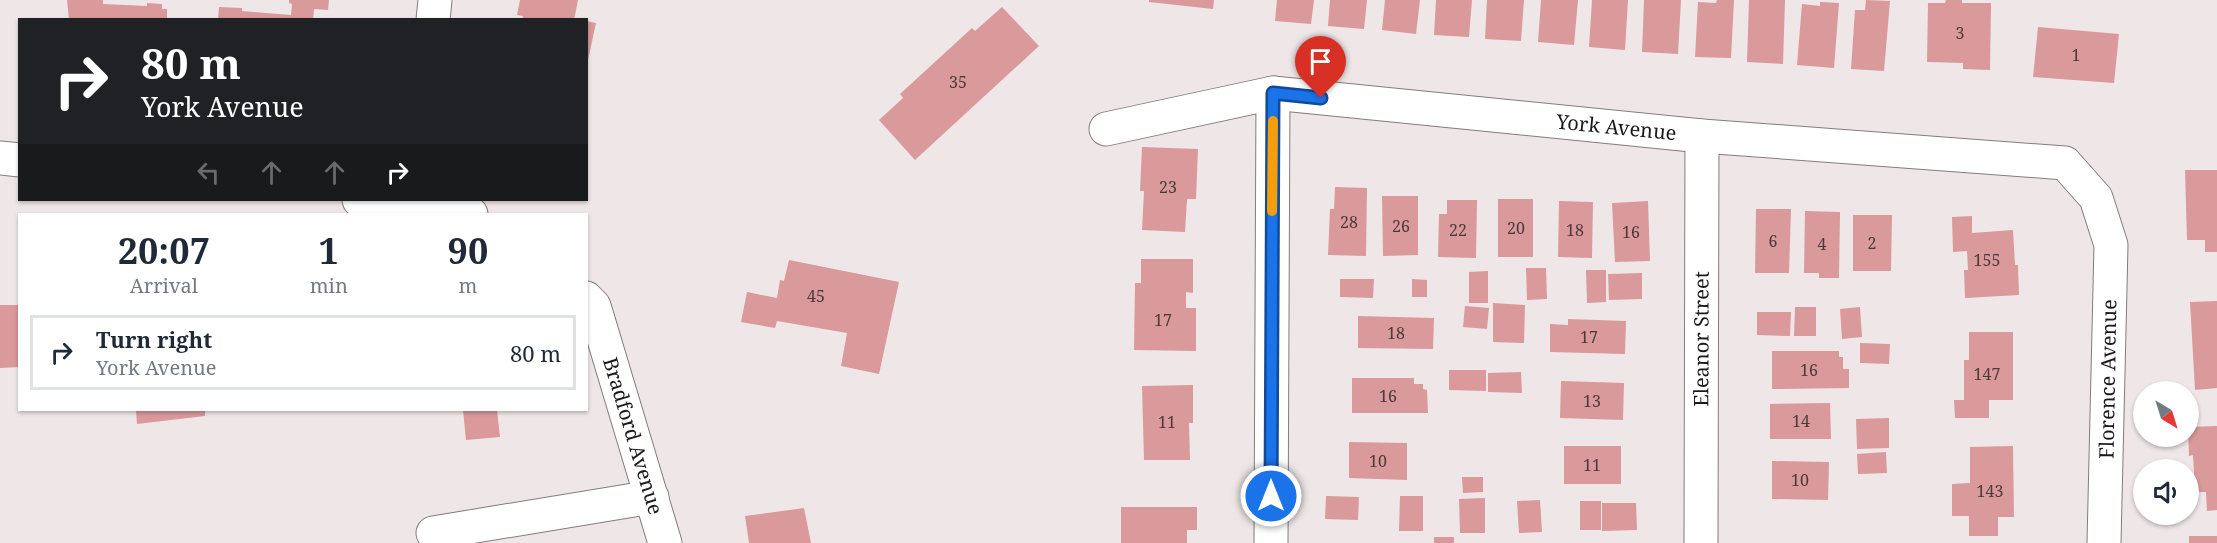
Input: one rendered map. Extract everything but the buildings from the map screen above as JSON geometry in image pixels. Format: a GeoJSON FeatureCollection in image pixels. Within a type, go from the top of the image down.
{"type":"FeatureCollection","features":[{"type":"Feature","properties":{"kind":"street"},"geometry":{"type":"LineString","coordinates":[[432,18],[435,0]]}},
{"type":"Feature","properties":{"kind":"street"},"geometry":{"type":"LineString","coordinates":[[1271,543],[1273,93]]}},
{"type":"Feature","properties":{"kind":"street","name":"York Avenue"},"geometry":{"type":"LineString","coordinates":[[1106,129],[1273,93],[1702,136],[2066,163],[2096,198],[2102,216]]}},
{"type":"Feature","properties":{"kind":"street","name":"Eleanor Street"},"geometry":{"type":"LineString","coordinates":[[1701,543],[1702,136]]}},
{"type":"Feature","properties":{"kind":"street"},"geometry":{"type":"LineString","coordinates":[[0,158],[18,160]]}},
{"type":"Feature","properties":{"kind":"street"},"geometry":{"type":"LineString","coordinates":[[378,201],[465,213]]}},
{"type":"Feature","properties":{"kind":"street","name":"Florence Avenue"},"geometry":{"type":"LineString","coordinates":[[2102,216],[2111,245],[2104,543]]}},
{"type":"Feature","properties":{"kind":"street","name":"Bradford Avenue"},"geometry":{"type":"LineString","coordinates":[[588,300],[594,306],[665,543]]}},
{"type":"Feature","properties":{"kind":"street"},"geometry":{"type":"LineString","coordinates":[[433,532],[652,497]]}},
{"type":"Feature","properties":{"kind":"slow traffic"},"geometry":{"type":"LineString","coordinates":[[1272,211],[1273,121]]}},
{"type":"Feature","properties":{"kind":"route"},"geometry":{"type":"LineString","coordinates":[[1271,496],[1273,93],[1321,98]]}}]}
